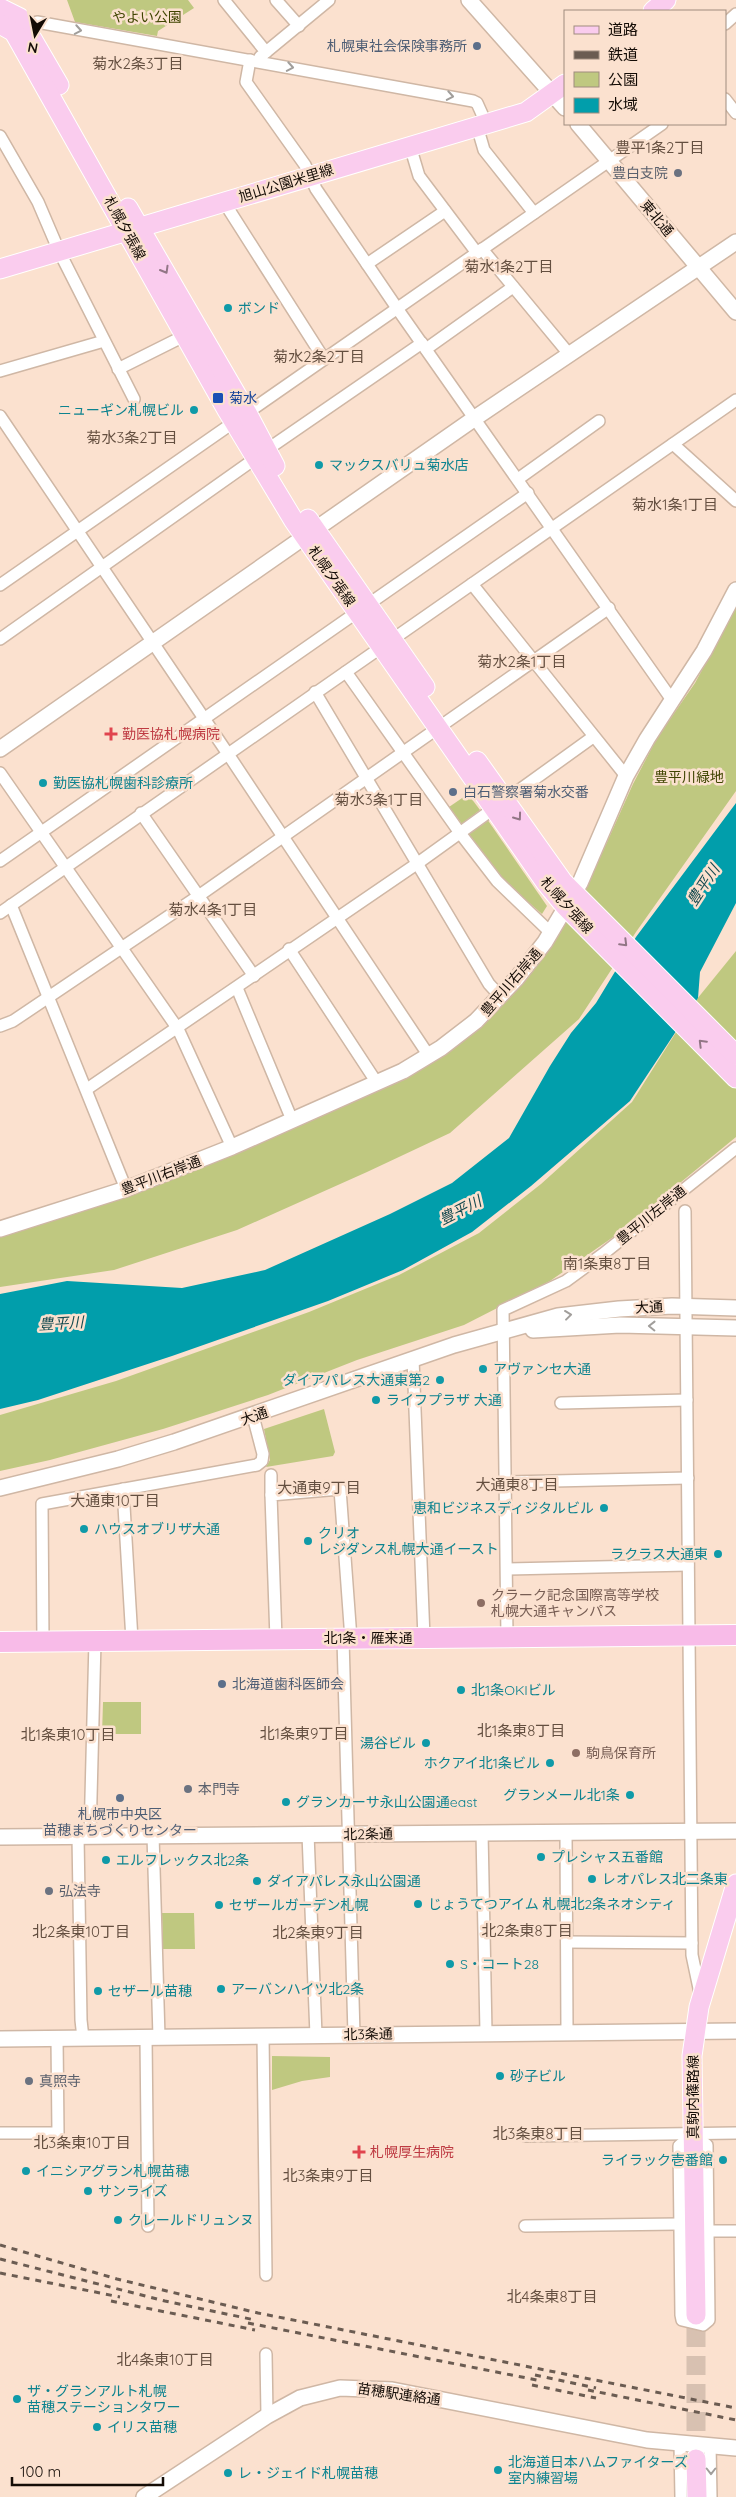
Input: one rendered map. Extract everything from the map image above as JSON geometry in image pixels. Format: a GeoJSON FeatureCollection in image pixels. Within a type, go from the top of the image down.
{"type":"FeatureCollection","features":[{"type":"Feature","properties":{"kind":"highway","name":"北1条・雁来通"},"geometry":{"type":"LineString","coordinates":[[0,1642],[736,1635]]}},
{"type":"Feature","properties":{"kind":"main road","name":"札幌夕張線"},"geometry":{"type":"LineString","coordinates":[[0,8],[13,12],[20,18],[14,27],[133,230],[241,418],[260,455],[310,533],[443,724],[499,803],[563,882],[569,900],[736,1055]]}},
{"type":"Feature","properties":{"kind":"main road","name":"旭山公園米里線"},"geometry":{"type":"LineString","coordinates":[[0,269],[526,112],[558,89]]}},
{"type":"Feature","properties":{"kind":"main road","name":"札幌夕張線"},"geometry":{"type":"LineString","coordinates":[[133,230],[186,335],[241,418]]}},
{"type":"Feature","properties":{"kind":"main road","name":"札幌夕張線"},"geometry":{"type":"LineString","coordinates":[[584,914],[736,1078]]}},
{"type":"Feature","properties":{"kind":"main road","name":"真駒内篠路線"},"geometry":{"type":"LineString","coordinates":[[696,2315],[692,2056],[702,1999],[736,1884]]}},
{"type":"Feature","properties":{"kind":"main road"},"geometry":{"type":"LineString","coordinates":[[696,2459],[697,2497]]}},
{"type":"Feature","properties":{"kind":"street"},"geometry":{"type":"LineString","coordinates":[[224,0],[266,52]]}},
{"type":"Feature","properties":{"kind":"street"},"geometry":{"type":"LineString","coordinates":[[276,0],[298,26]]}},
{"type":"Feature","properties":{"kind":"street"},"geometry":{"type":"LineString","coordinates":[[329,0],[253,61],[246,82],[304,165],[309,177],[397,309],[672,700]]}},
{"type":"Feature","properties":{"kind":"street"},"geometry":{"type":"LineString","coordinates":[[469,0],[558,89],[564,105]]}},
{"type":"Feature","properties":{"kind":"street"},"geometry":{"type":"LineString","coordinates":[[726,23],[736,14]]}},
{"type":"Feature","properties":{"kind":"street"},"geometry":{"type":"LineString","coordinates":[[14,27],[37,22],[473,101],[477,103],[482,124],[484,150],[534,213]]}},
{"type":"Feature","properties":{"kind":"street"},"geometry":{"type":"LineString","coordinates":[[726,100],[736,113]]}},
{"type":"Feature","properties":{"kind":"street","name":"東北通"},"geometry":{"type":"LineString","coordinates":[[579,125],[736,312]]}},
{"type":"Feature","properties":{"kind":"street"},"geometry":{"type":"LineString","coordinates":[[0,585],[661,125]]}},
{"type":"Feature","properties":{"kind":"street"},"geometry":{"type":"LineString","coordinates":[[0,136],[38,202],[59,252],[134,400]]}},
{"type":"Feature","properties":{"kind":"street"},"geometry":{"type":"LineString","coordinates":[[410,146],[419,176],[444,211],[513,287],[569,354]]}},
{"type":"Feature","properties":{"kind":"street"},"geometry":{"type":"LineString","coordinates":[[224,202],[324,359]]}},
{"type":"Feature","properties":{"kind":"street"},"geometry":{"type":"LineString","coordinates":[[367,264],[444,211]]}},
{"type":"Feature","properties":{"kind":"street"},"geometry":{"type":"LineString","coordinates":[[0,749],[475,418],[736,242]]}},
{"type":"Feature","properties":{"kind":"street"},"geometry":{"type":"LineString","coordinates":[[0,639],[260,455],[513,287]]}},
{"type":"Feature","properties":{"kind":"street"},"geometry":{"type":"LineString","coordinates":[[118,369],[186,335]]}},
{"type":"Feature","properties":{"kind":"street"},"geometry":{"type":"LineString","coordinates":[[0,371],[104,341]]}},
{"type":"Feature","properties":{"kind":"street"},"geometry":{"type":"LineString","coordinates":[[0,913],[64,866],[736,400]]}},
{"type":"Feature","properties":{"kind":"street"},"geometry":{"type":"LineString","coordinates":[[0,416],[429,1056]]}},
{"type":"Feature","properties":{"kind":"street"},"geometry":{"type":"LineString","coordinates":[[518,479],[599,421]]}},
{"type":"Feature","properties":{"kind":"street"},"geometry":{"type":"LineString","coordinates":[[673,444],[736,501]]}},
{"type":"Feature","properties":{"kind":"street"},"geometry":{"type":"LineString","coordinates":[[0,861],[528,493]]}},
{"type":"Feature","properties":{"kind":"street"},"geometry":{"type":"LineString","coordinates":[[472,584],[626,776]]}},
{"type":"Feature","properties":{"kind":"street","name":"豊平川右岸通"},"geometry":{"type":"LineString","coordinates":[[0,1229],[126,1189],[232,1147],[377,1083],[429,1056],[465,1030],[501,997],[526,967],[550,932],[569,900],[626,776],[704,650],[736,590]]}},
{"type":"Feature","properties":{"kind":"street"},"geometry":{"type":"LineString","coordinates":[[0,1026],[14,1021],[283,838],[609,608]]}},
{"type":"Feature","properties":{"kind":"street"},"geometry":{"type":"LineString","coordinates":[[346,672],[460,833],[497,881],[550,932]]}},
{"type":"Feature","properties":{"kind":"street"},"geometry":{"type":"LineString","coordinates":[[315,692],[489,984],[501,997]]}},
{"type":"Feature","properties":{"kind":"street"},"geometry":{"type":"LineString","coordinates":[[88,1089],[238,988],[289,949],[418,863],[593,737]]}},
{"type":"Feature","properties":{"kind":"street"},"geometry":{"type":"LineString","coordinates":[[0,773],[178,1029],[232,1147]]}},
{"type":"Feature","properties":{"kind":"street"},"geometry":{"type":"LineString","coordinates":[[141,813],[197,897],[254,976]]}},
{"type":"Feature","properties":{"kind":"street"},"geometry":{"type":"LineString","coordinates":[[12,905],[88,1089],[126,1189]]}},
{"type":"Feature","properties":{"kind":"street"},"geometry":{"type":"LineString","coordinates":[[289,949],[377,1083]]}},
{"type":"Feature","properties":{"kind":"street"},"geometry":{"type":"LineString","coordinates":[[238,988],[292,1120]]}},
{"type":"Feature","properties":{"kind":"street","name":"豊平川左岸通"},"geometry":{"type":"LineString","coordinates":[[504,1332],[503,1310],[542,1293],[581,1270],[736,1148]]}},
{"type":"Feature","properties":{"kind":"street"},"geometry":{"type":"LineString","coordinates":[[685,1211],[692,1955],[702,1999]]}},
{"type":"Feature","properties":{"kind":"street","name":"大通"},"geometry":{"type":"LineString","coordinates":[[0,1488],[118,1459],[253,1416],[454,1345],[558,1316],[619,1309],[686,1306],[736,1308]]}},
{"type":"Feature","properties":{"kind":"street","name":"大通"},"geometry":{"type":"LineString","coordinates":[[504,1332],[620,1325],[736,1328]]}},
{"type":"Feature","properties":{"kind":"street"},"geometry":{"type":"LineString","coordinates":[[504,1332],[505,1482],[508,1569],[507,1637]]}},
{"type":"Feature","properties":{"kind":"street"},"geometry":{"type":"LineString","coordinates":[[414,1359],[424,1638]]}},
{"type":"Feature","properties":{"kind":"street"},"geometry":{"type":"LineString","coordinates":[[561,1403],[687,1400]]}},
{"type":"Feature","properties":{"kind":"street"},"geometry":{"type":"LineString","coordinates":[[43,1641],[42,1504],[257,1465],[262,1461],[263,1454],[253,1416]]}},
{"type":"Feature","properties":{"kind":"street"},"geometry":{"type":"LineString","coordinates":[[271,1476],[276,1639]]}},
{"type":"Feature","properties":{"kind":"street"},"geometry":{"type":"LineString","coordinates":[[505,1482],[688,1478]]}},
{"type":"Feature","properties":{"kind":"street"},"geometry":{"type":"LineString","coordinates":[[123,1489],[132,1640]]}},
{"type":"Feature","properties":{"kind":"street"},"geometry":{"type":"LineString","coordinates":[[271,1495],[340,1489],[347,1639],[347,1822],[349,1834],[354,2034]]}},
{"type":"Feature","properties":{"kind":"street"},"geometry":{"type":"LineString","coordinates":[[508,1569],[688,1565]]}},
{"type":"Feature","properties":{"kind":"street"},"geometry":{"type":"LineString","coordinates":[[83,2038],[81,2020],[84,1836],[95,1641]]}},
{"type":"Feature","properties":{"kind":"street","name":"北2条通"},"geometry":{"type":"LineString","coordinates":[[0,1837],[736,1831]]}},
{"type":"Feature","properties":{"kind":"street"},"geometry":{"type":"LineString","coordinates":[[482,1832],[486,2033]]}},
{"type":"Feature","properties":{"kind":"street"},"geometry":{"type":"LineString","coordinates":[[566,1832],[567,2032]]}},
{"type":"Feature","properties":{"kind":"street"},"geometry":{"type":"LineString","coordinates":[[308,1834],[316,2035]]}},
{"type":"Feature","properties":{"kind":"street"},"geometry":{"type":"LineString","coordinates":[[148,2226],[152,2037],[153,1835]]}},
{"type":"Feature","properties":{"kind":"street"},"geometry":{"type":"LineString","coordinates":[[567,1942],[692,1943]]}},
{"type":"Feature","properties":{"kind":"street","name":"北3条通"},"geometry":{"type":"LineString","coordinates":[[0,2038],[736,2031]]}},
{"type":"Feature","properties":{"kind":"street"},"geometry":{"type":"LineString","coordinates":[[263,2035],[266,2276]]}},
{"type":"Feature","properties":{"kind":"street"},"geometry":{"type":"LineString","coordinates":[[0,2133],[58,2132],[57,2038]]}},
{"type":"Feature","properties":{"kind":"street"},"geometry":{"type":"LineString","coordinates":[[525,2136],[736,2133]]}},
{"type":"Feature","properties":{"kind":"street"},"geometry":{"type":"LineString","coordinates":[[693,2134],[707,2145],[708,2320],[703,2325],[686,2322],[681,2315],[679,2146],[693,2134]]}},
{"type":"Feature","properties":{"kind":"street"},"geometry":{"type":"LineString","coordinates":[[525,2226],[679,2224]]}},
{"type":"Feature","properties":{"kind":"street"},"geometry":{"type":"LineString","coordinates":[[708,2231],[736,2231]]}},
{"type":"Feature","properties":{"kind":"street"},"geometry":{"type":"LineString","coordinates":[[266,2354],[267,2416]]}},
{"type":"Feature","properties":{"kind":"street","name":"苗穂駅連絡通"},"geometry":{"type":"LineString","coordinates":[[144,2497],[267,2416],[300,2398],[340,2388],[392,2390],[647,2440],[710,2445]]}},
{"type":"Feature","properties":{"kind":"street"},"geometry":{"type":"LineString","coordinates":[[680,2444],[681,2497]]}},
{"type":"Feature","properties":{"kind":"street"},"geometry":{"type":"LineString","coordinates":[[711,2497],[710,2445],[736,2448]]}},
{"type":"Feature","properties":{"kind":"green space","name":"やよい公園"},"geometry":{"type":"Polygon","coordinates":[[[67,0],[188,0],[194,8],[158,31],[157,36],[75,22],[67,0]]]}},
{"type":"Feature","properties":{"kind":"green space","name":"豊平川緑地"},"geometry":{"type":"Polygon","coordinates":[[[736,607],[736,791],[636,932],[579,1019],[450,1133],[367,1172],[237,1230],[114,1270],[0,1287],[0,1236],[127,1195],[419,1070],[463,1041],[505,1000],[562,927],[590,880],[633,784],[657,738],[695,683],[736,607]]]}},
{"type":"Feature","properties":{"kind":"green space"},"geometry":{"type":"Polygon","coordinates":[[[468,794],[480,810],[462,824],[449,807],[468,794]]]}},
{"type":"Feature","properties":{"kind":"green space"},"geometry":{"type":"Polygon","coordinates":[[[487,819],[547,906],[542,914],[502,879],[468,833],[487,819]]]}},
{"type":"Feature","properties":{"kind":"green space"},"geometry":{"type":"Polygon","coordinates":[[[736,951],[736,1137],[619,1233],[550,1281],[464,1325],[357,1360],[268,1395],[163,1429],[50,1460],[0,1471],[0,1415],[116,1381],[309,1312],[399,1275],[479,1233],[541,1184],[632,1102],[697,999],[736,951]]]}},
{"type":"Feature","properties":{"kind":"green space"},"geometry":{"type":"Polygon","coordinates":[[[324,1409],[335,1452],[333,1456],[266,1467],[270,1460],[264,1429],[324,1409]]]}},
{"type":"Feature","properties":{"kind":"green space"},"geometry":{"type":"Polygon","coordinates":[[[103,1702],[141,1702],[141,1734],[102,1734],[103,1702]]]}},
{"type":"Feature","properties":{"kind":"green space"},"geometry":{"type":"Polygon","coordinates":[[[162,1913],[194,1913],[195,1949],[163,1949],[162,1913]]]}},
{"type":"Feature","properties":{"kind":"green space"},"geometry":{"type":"Polygon","coordinates":[[[272,2056],[330,2057],[330,2077],[302,2081],[272,2090],[272,2056]]]}},
{"type":"Feature","properties":{"kind":"water","name":"豊平川"},"geometry":{"type":"Polygon","coordinates":[[[736,803],[736,903],[700,972],[698,998],[630,1101],[531,1186],[472,1232],[403,1270],[328,1301],[172,1356],[38,1400],[0,1409],[0,1294],[67,1281],[182,1288],[265,1270],[390,1214],[452,1183],[509,1138],[550,1066],[571,1033],[596,1003],[636,937],[736,803]]]}},
{"type":"Feature","properties":{"kind":"tunnel"},"geometry":{"type":"LineString","coordinates":[[696,2315],[696,2459]]}},
{"type":"Feature","properties":{"kind":"railway"},"geometry":{"type":"LineString","coordinates":[[0,2245],[117,2279],[258,2313],[736,2408]]}},
{"type":"Feature","properties":{"kind":"railway"},"geometry":{"type":"LineString","coordinates":[[0,2259],[165,2301],[255,2320]]}},
{"type":"Feature","properties":{"kind":"railway"},"geometry":{"type":"LineString","coordinates":[[0,2273],[120,2297]]}},
{"type":"Feature","properties":{"kind":"railway"},"geometry":{"type":"LineString","coordinates":[[111,2301],[255,2330]]}},
{"type":"Feature","properties":{"kind":"railway"},"geometry":{"type":"LineString","coordinates":[[248,2323],[542,2381]]}},
{"type":"Feature","properties":{"kind":"railway"},"geometry":{"type":"LineString","coordinates":[[535,2375],[596,2388]]}},
{"type":"Feature","properties":{"kind":"railway"},"geometry":{"type":"LineString","coordinates":[[532,2385],[596,2398]]}},
{"type":"Feature","properties":{"kind":"railway"},"geometry":{"type":"LineString","coordinates":[[588,2390],[736,2420]]}},
{"type":"Feature","properties":{"kind":"place","name":"札幌東社会保険事務所"},"geometry":{"type":"Point","coordinates":[477,46]}},
{"type":"Feature","properties":{"kind":"place","name":"豊白支院"},"geometry":{"type":"Point","coordinates":[678,173]}},
{"type":"Feature","properties":{"kind":"place","name":"ボンド"},"geometry":{"type":"Point","coordinates":[228,308]}},
{"type":"Feature","properties":{"kind":"place","name":"菊水"},"geometry":{"type":"Point","coordinates":[218,398]}},
{"type":"Feature","properties":{"kind":"place","name":"ニューギン札幌ビル"},"geometry":{"type":"Point","coordinates":[194,410]}},
{"type":"Feature","properties":{"kind":"place","name":"マックスバリュ菊水店"},"geometry":{"type":"Point","coordinates":[319,465]}},
{"type":"Feature","properties":{"kind":"place","name":"勤医協札幌病院"},"geometry":{"type":"Point","coordinates":[111,734]}},
{"type":"Feature","properties":{"kind":"place","name":"勤医協札幌歯科診療所"},"geometry":{"type":"Point","coordinates":[43,783]}},
{"type":"Feature","properties":{"kind":"place","name":"白石警察署菊水交番"},"geometry":{"type":"Point","coordinates":[453,792]}},
{"type":"Feature","properties":{"kind":"place","name":"アヴァンセ大通"},"geometry":{"type":"Point","coordinates":[483,1369]}},
{"type":"Feature","properties":{"kind":"place","name":"ダイアパレス大通東第2"},"geometry":{"type":"Point","coordinates":[440,1380]}},
{"type":"Feature","properties":{"kind":"place","name":"ライフプラザ 大通"},"geometry":{"type":"Point","coordinates":[376,1400]}},
{"type":"Feature","properties":{"kind":"place","name":"恵和ビジネスディジタルビル"},"geometry":{"type":"Point","coordinates":[604,1508]}},
{"type":"Feature","properties":{"kind":"place","name":"ハウスオブリザ大通"},"geometry":{"type":"Point","coordinates":[84,1529]}},
{"type":"Feature","properties":{"kind":"place","name":"クリオ レジダンス札幌大通イースト"},"geometry":{"type":"Point","coordinates":[308,1541]}},
{"type":"Feature","properties":{"kind":"place","name":"ラクラス大通東"},"geometry":{"type":"Point","coordinates":[718,1554]}},
{"type":"Feature","properties":{"kind":"place","name":"クラーク記念国際高等学校 札幌大通キャンパス"},"geometry":{"type":"Point","coordinates":[481,1603]}},
{"type":"Feature","properties":{"kind":"place","name":"北海道歯科医師会"},"geometry":{"type":"Point","coordinates":[222,1684]}},
{"type":"Feature","properties":{"kind":"place","name":"北1条OKIビル"},"geometry":{"type":"Point","coordinates":[461,1690]}},
{"type":"Feature","properties":{"kind":"place","name":"湯谷ビル"},"geometry":{"type":"Point","coordinates":[426,1743]}},
{"type":"Feature","properties":{"kind":"place","name":"駒鳥保育所"},"geometry":{"type":"Point","coordinates":[576,1753]}},
{"type":"Feature","properties":{"kind":"place","name":"ホクアイ北1条ビル"},"geometry":{"type":"Point","coordinates":[550,1763]}},
{"type":"Feature","properties":{"kind":"place","name":"本門寺"},"geometry":{"type":"Point","coordinates":[188,1789]}},
{"type":"Feature","properties":{"kind":"place","name":"グランメール北1条"},"geometry":{"type":"Point","coordinates":[630,1795]}},
{"type":"Feature","properties":{"kind":"place","name":"札幌市中央区 苗穂まちづくりセンター"},"geometry":{"type":"Point","coordinates":[120,1798]}},
{"type":"Feature","properties":{"kind":"place","name":"グランカーサ永山公園通east"},"geometry":{"type":"Point","coordinates":[286,1802]}},
{"type":"Feature","properties":{"kind":"place","name":"プレシャス五番館"},"geometry":{"type":"Point","coordinates":[541,1857]}},
{"type":"Feature","properties":{"kind":"place","name":"エルフレックス北2条"},"geometry":{"type":"Point","coordinates":[106,1860]}},
{"type":"Feature","properties":{"kind":"place","name":"レオパレス北二条東"},"geometry":{"type":"Point","coordinates":[592,1879]}},
{"type":"Feature","properties":{"kind":"place","name":"ダイアパレス永山公園通"},"geometry":{"type":"Point","coordinates":[257,1881]}},
{"type":"Feature","properties":{"kind":"place","name":"弘法寺"},"geometry":{"type":"Point","coordinates":[49,1891]}},
{"type":"Feature","properties":{"kind":"place","name":"じょうてつアイム 札幌北2条ネオシティ"},"geometry":{"type":"Point","coordinates":[418,1904]}},
{"type":"Feature","properties":{"kind":"place","name":"セザールガーデン札幌"},"geometry":{"type":"Point","coordinates":[219,1905]}},
{"type":"Feature","properties":{"kind":"place","name":"S・コート28"},"geometry":{"type":"Point","coordinates":[450,1964]}},
{"type":"Feature","properties":{"kind":"place","name":"アーバンハイツ北2条"},"geometry":{"type":"Point","coordinates":[221,1989]}},
{"type":"Feature","properties":{"kind":"place","name":"セザール苗穂"},"geometry":{"type":"Point","coordinates":[98,1991]}},
{"type":"Feature","properties":{"kind":"place","name":"砂子ビル"},"geometry":{"type":"Point","coordinates":[500,2076]}},
{"type":"Feature","properties":{"kind":"place","name":"真照寺"},"geometry":{"type":"Point","coordinates":[29,2081]}},
{"type":"Feature","properties":{"kind":"place","name":"札幌厚生病院"},"geometry":{"type":"Point","coordinates":[359,2152]}},
{"type":"Feature","properties":{"kind":"place","name":"ライラック壱番館"},"geometry":{"type":"Point","coordinates":[723,2160]}},
{"type":"Feature","properties":{"kind":"place","name":"イニシアグラン札幌苗穂"},"geometry":{"type":"Point","coordinates":[26,2171]}},
{"type":"Feature","properties":{"kind":"place","name":"サンライズ"},"geometry":{"type":"Point","coordinates":[88,2191]}},
{"type":"Feature","properties":{"kind":"place","name":"クレールドリュンヌ"},"geometry":{"type":"Point","coordinates":[118,2220]}},
{"type":"Feature","properties":{"kind":"place","name":"ザ・グランアルト札幌 苗穂ステーションタワー"},"geometry":{"type":"Point","coordinates":[17,2399]}},
{"type":"Feature","properties":{"kind":"place","name":"イリス苗穂"},"geometry":{"type":"Point","coordinates":[97,2427]}},
{"type":"Feature","properties":{"kind":"place","name":"北海道日本ハムファイターズ 室内練習場"},"geometry":{"type":"Point","coordinates":[498,2470]}},
{"type":"Feature","properties":{"kind":"place","name":"レ・ジェイド札幌苗穂"},"geometry":{"type":"Point","coordinates":[228,2473]}},
{"type":"Feature","properties":{"kind":"district","name":"菊水2条3丁目"},"geometry":{"type":"Point","coordinates":[138,63]}},
{"type":"Feature","properties":{"kind":"district","name":"豊平1条2丁目"},"geometry":{"type":"Point","coordinates":[660,147]}},
{"type":"Feature","properties":{"kind":"district","name":"菊水1条2丁目"},"geometry":{"type":"Point","coordinates":[509,266]}},
{"type":"Feature","properties":{"kind":"district","name":"菊水2条2丁目"},"geometry":{"type":"Point","coordinates":[319,356]}},
{"type":"Feature","properties":{"kind":"district","name":"菊水3条2丁目"},"geometry":{"type":"Point","coordinates":[132,437]}},
{"type":"Feature","properties":{"kind":"district","name":"菊水1条1丁目"},"geometry":{"type":"Point","coordinates":[675,504]}},
{"type":"Feature","properties":{"kind":"district","name":"菊水2条1丁目"},"geometry":{"type":"Point","coordinates":[522,661]}},
{"type":"Feature","properties":{"kind":"district","name":"菊水3条1丁目"},"geometry":{"type":"Point","coordinates":[379,799]}},
{"type":"Feature","properties":{"kind":"district","name":"菊水4条1丁目"},"geometry":{"type":"Point","coordinates":[213,909]}},
{"type":"Feature","properties":{"kind":"district","name":"南1条東8丁目"},"geometry":{"type":"Point","coordinates":[607,1263]}},
{"type":"Feature","properties":{"kind":"district","name":"大通東8丁目"},"geometry":{"type":"Point","coordinates":[517,1484]}},
{"type":"Feature","properties":{"kind":"district","name":"大通東9丁目"},"geometry":{"type":"Point","coordinates":[319,1487]}},
{"type":"Feature","properties":{"kind":"district","name":"大通東10丁目"},"geometry":{"type":"Point","coordinates":[115,1500]}},
{"type":"Feature","properties":{"kind":"district","name":"北1条東8丁目"},"geometry":{"type":"Point","coordinates":[521,1730]}},
{"type":"Feature","properties":{"kind":"district","name":"北1条東9丁目"},"geometry":{"type":"Point","coordinates":[304,1733]}},
{"type":"Feature","properties":{"kind":"district","name":"北1条東10丁目"},"geometry":{"type":"Point","coordinates":[68,1734]}},
{"type":"Feature","properties":{"kind":"district","name":"北2条東8丁目"},"geometry":{"type":"Point","coordinates":[527,1930]}},
{"type":"Feature","properties":{"kind":"district","name":"北2条東10丁目"},"geometry":{"type":"Point","coordinates":[81,1931]}},
{"type":"Feature","properties":{"kind":"district","name":"北2条東9丁目"},"geometry":{"type":"Point","coordinates":[318,1932]}},
{"type":"Feature","properties":{"kind":"district","name":"北3条東8丁目"},"geometry":{"type":"Point","coordinates":[538,2133]}},
{"type":"Feature","properties":{"kind":"district","name":"北3条東10丁目"},"geometry":{"type":"Point","coordinates":[82,2142]}},
{"type":"Feature","properties":{"kind":"district","name":"北3条東9丁目"},"geometry":{"type":"Point","coordinates":[328,2175]}},
{"type":"Feature","properties":{"kind":"district","name":"北4条東8丁目"},"geometry":{"type":"Point","coordinates":[552,2296]}},
{"type":"Feature","properties":{"kind":"district","name":"北4条東10丁目"},"geometry":{"type":"Point","coordinates":[165,2359]}}]}
